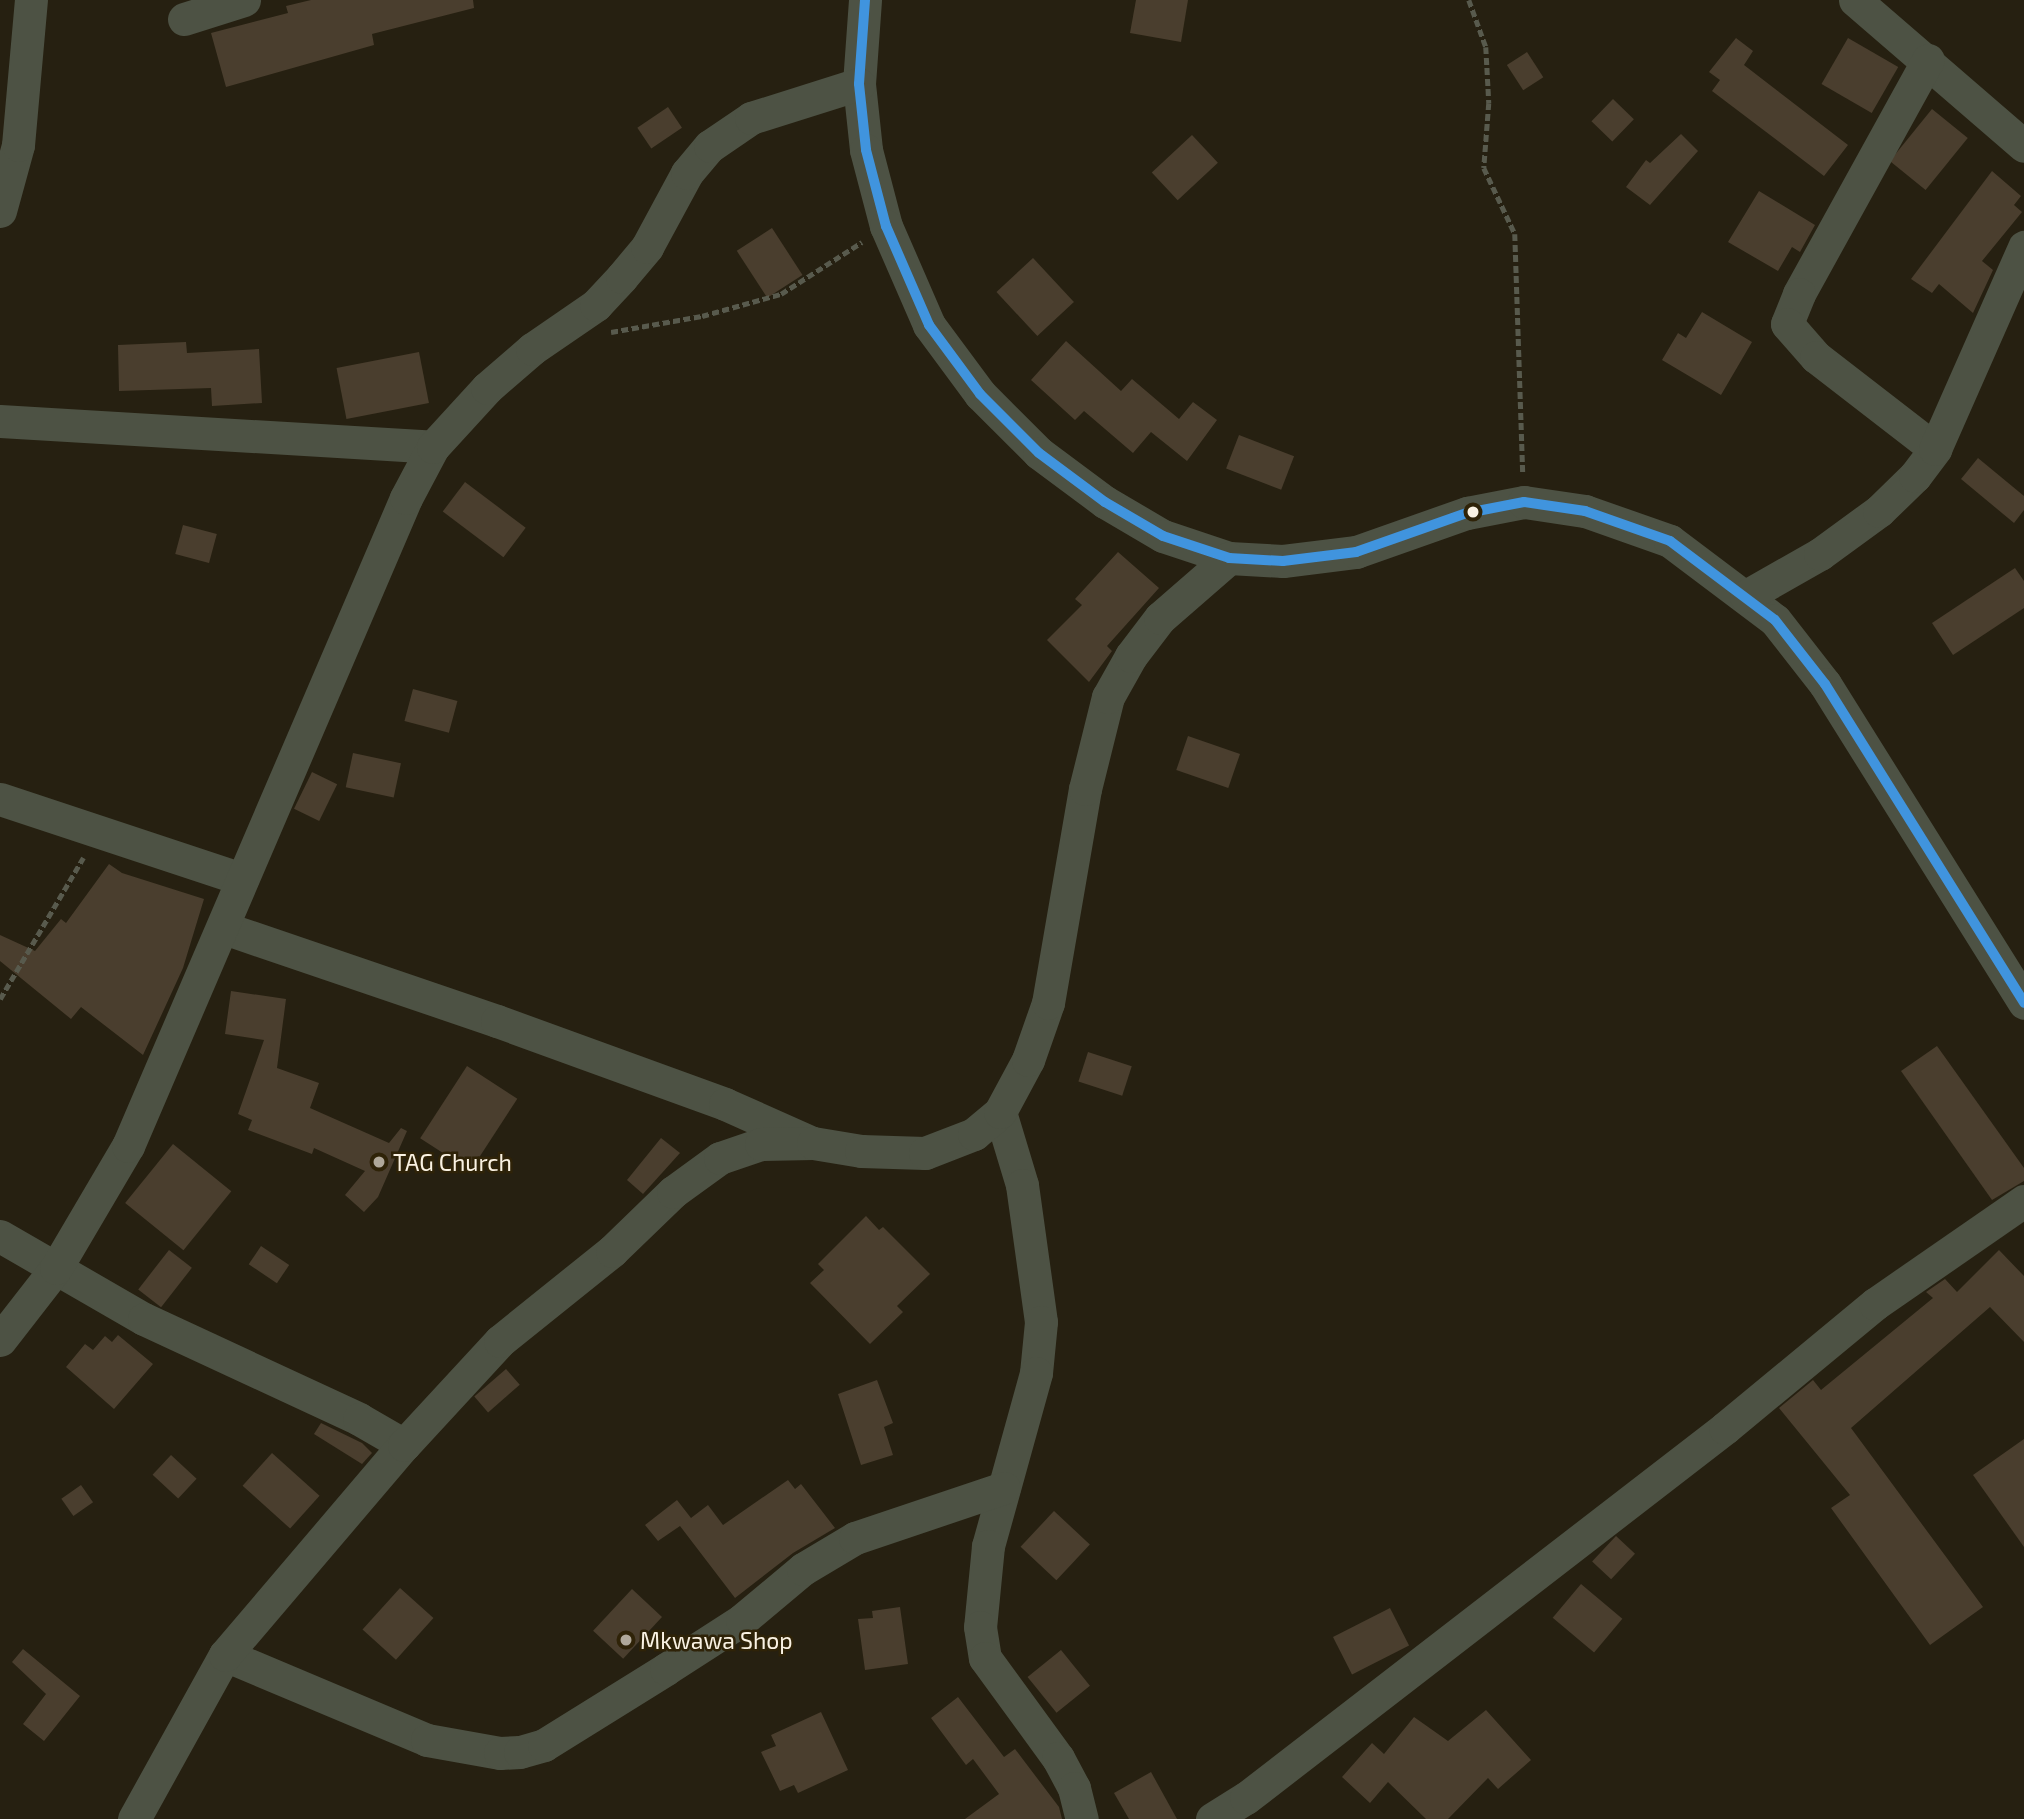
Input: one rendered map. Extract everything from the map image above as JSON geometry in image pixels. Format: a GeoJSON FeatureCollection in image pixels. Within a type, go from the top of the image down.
{"type":"FeatureCollection","features":[{"type":"Feature","properties":{"kind":"street"},"geometry":{"type":"LineString","coordinates":[[0,211],[18,145],[31,0]]}},
{"type":"Feature","properties":{"kind":"street"},"geometry":{"type":"LineString","coordinates":[[184,19],[244,0]]}},
{"type":"Feature","properties":{"kind":"street"},"geometry":{"type":"LineString","coordinates":[[865,0],[859,84],[866,150],[886,226],[929,325],[980,394],[1039,453],[1105,502],[1163,536],[1229,558],[1283,561],[1356,552],[1467,513],[1524,502],[1585,511],[1642,527],[1670,541],[1775,620],[1825,684],[2024,1003]]}},
{"type":"Feature","properties":{"kind":"street"},"geometry":{"type":"LineString","coordinates":[[1855,0],[1928,60],[2024,146]]}},
{"type":"Feature","properties":{"kind":"street"},"geometry":{"type":"LineString","coordinates":[[1928,60],[1799,294],[1787,324],[1815,357],[1935,449]]}},
{"type":"Feature","properties":{"kind":"street"},"geometry":{"type":"LineString","coordinates":[[0,1340],[56,1268],[128,1146],[224,928],[242,879],[406,498],[433,447],[487,388],[532,349],[596,305],[622,277],[647,247],[687,173],[710,146],[751,118],[859,84]]}},
{"type":"Feature","properties":{"kind":"street"},"geometry":{"type":"LineString","coordinates":[[1746,596],[1820,554],[1880,511],[1935,449],[2014,295],[2024,247]]}},
{"type":"Feature","properties":{"kind":"street"},"geometry":{"type":"LineString","coordinates":[[0,421],[433,447]]}},
{"type":"Feature","properties":{"kind":"street"},"geometry":{"type":"LineString","coordinates":[[134,1819],[225,1655],[404,1445],[500,1341],[612,1251],[673,1192],[720,1158],[761,1144],[813,1143],[861,1151],[925,1153],[974,1134],[1000,1111],[1028,1060],[1048,1003],[1085,789],[1108,697],[1131,656],[1160,618],[1229,558]]}},
{"type":"Feature","properties":{"kind":"street"},"geometry":{"type":"LineString","coordinates":[[0,799],[242,879]]}},
{"type":"Feature","properties":{"kind":"street"},"geometry":{"type":"LineString","coordinates":[[224,928],[410,989],[725,1104],[813,1143]]}},
{"type":"Feature","properties":{"kind":"street"},"geometry":{"type":"LineString","coordinates":[[1000,1111],[1022,1185],[1041,1322],[1036,1373],[1004,1488],[982,1588],[980,1627],[985,1658],[1058,1758],[1074,1788],[1082,1819]]}},
{"type":"Feature","properties":{"kind":"street"},"geometry":{"type":"LineString","coordinates":[[1212,1819],[1246,1798],[1725,1428],[1875,1304],[2024,1200]]}},
{"type":"Feature","properties":{"kind":"street"},"geometry":{"type":"LineString","coordinates":[[0,1236],[210,1353],[359,1419],[404,1445]]}},
{"type":"Feature","properties":{"kind":"street"},"geometry":{"type":"LineString","coordinates":[[225,1655],[427,1740],[500,1753],[520,1752],[544,1745],[666,1669],[742,1620],[803,1569],[855,1538],[944,1504],[1004,1488]]}},
{"type":"Feature","properties":{"kind":"path"},"geometry":{"type":"LineString","coordinates":[[1469,0],[1486,47],[1489,103],[1484,168],[1515,234],[1524,502]]}},
{"type":"Feature","properties":{"kind":"path"},"geometry":{"type":"LineString","coordinates":[[608,332],[644,329],[781,294],[886,226]]}},
{"type":"Feature","properties":{"kind":"path"},"geometry":{"type":"LineString","coordinates":[[0,999],[98,832]]}},
{"type":"Feature","properties":{"kind":"building"},"geometry":{"type":"Polygon","coordinates":[[[311,0],[473,0],[474,8],[372,34],[374,45],[226,87],[211,33],[288,13],[286,6],[311,0]]]}},
{"type":"Feature","properties":{"kind":"building"},"geometry":{"type":"Polygon","coordinates":[[[1136,0],[1188,0],[1181,42],[1130,33],[1136,0]]]}},
{"type":"Feature","properties":{"kind":"building"},"geometry":{"type":"Polygon","coordinates":[[[1736,38],[1753,51],[1744,65],[1848,145],[1824,176],[1712,91],[1720,80],[1709,72],[1736,38]]]}},
{"type":"Feature","properties":{"kind":"building"},"geometry":{"type":"Polygon","coordinates":[[[1848,38],[1898,67],[1872,113],[1822,84],[1848,38]]]}},
{"type":"Feature","properties":{"kind":"building"},"geometry":{"type":"Polygon","coordinates":[[[1527,52],[1543,77],[1523,90],[1507,65],[1527,52]]]}},
{"type":"Feature","properties":{"kind":"building"},"geometry":{"type":"Polygon","coordinates":[[[1613,99],[1634,119],[1612,141],[1591,121],[1613,99]]]}},
{"type":"Feature","properties":{"kind":"building"},"geometry":{"type":"Polygon","coordinates":[[[668,107],[682,128],[651,148],[637,128],[668,107]]]}},
{"type":"Feature","properties":{"kind":"building"},"geometry":{"type":"Polygon","coordinates":[[[1932,109],[1968,138],[1926,190],[1890,161],[1932,109]]]}},
{"type":"Feature","properties":{"kind":"building"},"geometry":{"type":"Polygon","coordinates":[[[1681,134],[1698,151],[1650,205],[1626,187],[1646,160],[1650,163],[1681,134]]]}},
{"type":"Feature","properties":{"kind":"building"},"geometry":{"type":"Polygon","coordinates":[[[1192,135],[1218,163],[1178,200],[1152,173],[1192,135]]]}},
{"type":"Feature","properties":{"kind":"building"},"geometry":{"type":"Polygon","coordinates":[[[1992,171],[2021,196],[2014,205],[2022,212],[1982,261],[1993,270],[1973,313],[1939,284],[1932,293],[1911,279],[1992,171]]]}},
{"type":"Feature","properties":{"kind":"building"},"geometry":{"type":"Polygon","coordinates":[[[1759,191],[1815,225],[1800,252],[1792,247],[1778,271],[1728,242],[1759,191]]]}},
{"type":"Feature","properties":{"kind":"building"},"geometry":{"type":"Polygon","coordinates":[[[772,228],[802,275],[767,298],[737,251],[772,228]]]}},
{"type":"Feature","properties":{"kind":"building"},"geometry":{"type":"Polygon","coordinates":[[[1033,258],[1074,302],[1037,336],[996,292],[1033,258]]]}},
{"type":"Feature","properties":{"kind":"building"},"geometry":{"type":"Polygon","coordinates":[[[1702,312],[1752,342],[1721,395],[1662,360],[1678,333],[1686,338],[1702,312]]]}},
{"type":"Feature","properties":{"kind":"building"},"geometry":{"type":"Polygon","coordinates":[[[1066,341],[1121,391],[1132,379],[1179,419],[1193,402],[1217,420],[1187,461],[1151,432],[1133,453],[1084,411],[1075,420],[1031,380],[1066,341]]]}},
{"type":"Feature","properties":{"kind":"building"},"geometry":{"type":"Polygon","coordinates":[[[186,342],[187,353],[259,349],[262,403],[212,406],[211,388],[119,391],[118,345],[186,342]]]}},
{"type":"Feature","properties":{"kind":"building"},"geometry":{"type":"Polygon","coordinates":[[[419,352],[429,403],[346,419],[337,368],[419,352]]]}},
{"type":"Feature","properties":{"kind":"building"},"geometry":{"type":"Polygon","coordinates":[[[1239,435],[1294,456],[1281,490],[1226,469],[1239,435]]]}},
{"type":"Feature","properties":{"kind":"building"},"geometry":{"type":"Polygon","coordinates":[[[1978,458],[2024,496],[2024,510],[2014,523],[1961,479],[1978,458]]]}},
{"type":"Feature","properties":{"kind":"building"},"geometry":{"type":"Polygon","coordinates":[[[465,482],[526,528],[503,557],[443,512],[465,482]]]}},
{"type":"Feature","properties":{"kind":"building"},"geometry":{"type":"Polygon","coordinates":[[[183,525],[217,534],[209,563],[175,554],[183,525]]]}},
{"type":"Feature","properties":{"kind":"building"},"geometry":{"type":"Polygon","coordinates":[[[1118,552],[1159,588],[1107,646],[1112,651],[1089,682],[1047,640],[1082,605],[1075,599],[1118,552]]]}},
{"type":"Feature","properties":{"kind":"building"},"geometry":{"type":"Polygon","coordinates":[[[2015,568],[2024,581],[2024,608],[1953,655],[1932,623],[2015,568]]]}},
{"type":"Feature","properties":{"kind":"building"},"geometry":{"type":"Polygon","coordinates":[[[413,689],[457,701],[449,733],[404,721],[413,689]]]}},
{"type":"Feature","properties":{"kind":"building"},"geometry":{"type":"Polygon","coordinates":[[[1188,736],[1240,754],[1228,788],[1176,770],[1188,736]]]}},
{"type":"Feature","properties":{"kind":"building"},"geometry":{"type":"Polygon","coordinates":[[[353,753],[401,763],[394,797],[346,787],[353,753]]]}},
{"type":"Feature","properties":{"kind":"building"},"geometry":{"type":"Polygon","coordinates":[[[312,772],[337,784],[319,821],[294,809],[312,772]]]}},
{"type":"Feature","properties":{"kind":"building"},"geometry":{"type":"Polygon","coordinates":[[[109,864],[122,873],[204,899],[183,968],[143,1055],[81,1007],[71,1019],[0,961],[0,935],[35,951],[61,919],[66,923],[109,864]]]}},
{"type":"Feature","properties":{"kind":"building"},"geometry":{"type":"Polygon","coordinates":[[[231,991],[286,999],[277,1068],[319,1083],[310,1108],[389,1143],[401,1128],[407,1131],[378,1197],[364,1212],[345,1195],[365,1171],[314,1148],[312,1154],[248,1130],[252,1120],[238,1114],[264,1040],[225,1034],[231,991]]]}},
{"type":"Feature","properties":{"kind":"building"},"geometry":{"type":"Polygon","coordinates":[[[1937,1046],[2024,1168],[2024,1181],[1992,1200],[1901,1071],[1937,1046]]]}},
{"type":"Feature","properties":{"kind":"building"},"geometry":{"type":"Polygon","coordinates":[[[1088,1052],[1132,1066],[1122,1096],[1078,1081],[1088,1052]]]}},
{"type":"Feature","properties":{"kind":"building"},"geometry":{"type":"Polygon","coordinates":[[[467,1066],[517,1099],[470,1171],[420,1138],[467,1066]]]}},
{"type":"Feature","properties":{"kind":"building"},"geometry":{"type":"Polygon","coordinates":[[[661,1138],[680,1153],[643,1194],[627,1180],[661,1138]]]}},
{"type":"Feature","properties":{"kind":"building"},"geometry":{"type":"Polygon","coordinates":[[[173,1144],[231,1191],[183,1250],[125,1203],[173,1144]]]}},
{"type":"Feature","properties":{"kind":"building"},"geometry":{"type":"Polygon","coordinates":[[[866,1216],[879,1230],[883,1227],[930,1274],[897,1306],[903,1312],[870,1344],[810,1283],[824,1270],[818,1264],[866,1216]]]}},
{"type":"Feature","properties":{"kind":"building"},"geometry":{"type":"Polygon","coordinates":[[[261,1246],[289,1265],[277,1283],[249,1264],[261,1246]]]}},
{"type":"Feature","properties":{"kind":"building"},"geometry":{"type":"Polygon","coordinates":[[[169,1250],[192,1268],[161,1307],[138,1289],[169,1250]]]}},
{"type":"Feature","properties":{"kind":"building"},"geometry":{"type":"Polygon","coordinates":[[[1999,1250],[2024,1276],[2024,1342],[1990,1307],[1851,1428],[1983,1607],[1930,1645],[1831,1508],[1850,1495],[1779,1408],[1813,1380],[1821,1390],[1933,1298],[1926,1292],[1945,1279],[1957,1292],[1999,1250]]]}},
{"type":"Feature","properties":{"kind":"building"},"geometry":{"type":"Polygon","coordinates":[[[118,1335],[153,1364],[114,1409],[66,1367],[85,1344],[93,1350],[105,1336],[112,1342],[118,1335]]]}},
{"type":"Feature","properties":{"kind":"building"},"geometry":{"type":"Polygon","coordinates":[[[506,1369],[520,1385],[488,1412],[474,1397],[506,1369]]]}},
{"type":"Feature","properties":{"kind":"building"},"geometry":{"type":"Polygon","coordinates":[[[877,1380],[893,1423],[884,1427],[893,1455],[861,1465],[838,1394],[877,1380]]]}},
{"type":"Feature","properties":{"kind":"building"},"geometry":{"type":"Polygon","coordinates":[[[321,1423],[362,1443],[372,1453],[362,1464],[314,1434],[321,1423]]]}},
{"type":"Feature","properties":{"kind":"building"},"geometry":{"type":"Polygon","coordinates":[[[2024,1439],[2024,1547],[1973,1475],[2024,1439]]]}},
{"type":"Feature","properties":{"kind":"building"},"geometry":{"type":"Polygon","coordinates":[[[272,1453],[320,1496],[290,1529],[243,1486],[272,1453]]]}},
{"type":"Feature","properties":{"kind":"building"},"geometry":{"type":"Polygon","coordinates":[[[171,1455],[197,1479],[178,1499],[153,1475],[171,1455]]]}},
{"type":"Feature","properties":{"kind":"building"},"geometry":{"type":"Polygon","coordinates":[[[788,1480],[795,1489],[801,1484],[835,1528],[793,1553],[735,1598],[680,1526],[658,1541],[645,1525],[677,1500],[691,1518],[708,1505],[723,1525],[788,1480]]]}},
{"type":"Feature","properties":{"kind":"building"},"geometry":{"type":"Polygon","coordinates":[[[81,1485],[93,1502],[73,1516],[61,1499],[81,1485]]]}},
{"type":"Feature","properties":{"kind":"building"},"geometry":{"type":"Polygon","coordinates":[[[1054,1511],[1090,1544],[1056,1580],[1021,1547],[1054,1511]]]}},
{"type":"Feature","properties":{"kind":"building"},"geometry":{"type":"Polygon","coordinates":[[[1616,1536],[1635,1554],[1611,1579],[1592,1562],[1616,1536]]]}},
{"type":"Feature","properties":{"kind":"building"},"geometry":{"type":"Polygon","coordinates":[[[1581,1584],[1622,1619],[1594,1652],[1553,1618],[1581,1584]]]}},
{"type":"Feature","properties":{"kind":"building"},"geometry":{"type":"Polygon","coordinates":[[[400,1588],[433,1618],[396,1660],[363,1630],[400,1588]]]}},
{"type":"Feature","properties":{"kind":"building"},"geometry":{"type":"Polygon","coordinates":[[[632,1589],[662,1617],[623,1659],[593,1631],[632,1589]]]}},
{"type":"Feature","properties":{"kind":"building"},"geometry":{"type":"Polygon","coordinates":[[[900,1607],[908,1664],[865,1670],[858,1619],[873,1618],[872,1611],[900,1607]]]}},
{"type":"Feature","properties":{"kind":"building"},"geometry":{"type":"Polygon","coordinates":[[[1390,1608],[1409,1645],[1352,1674],[1333,1637],[1390,1608]]]}},
{"type":"Feature","properties":{"kind":"building"},"geometry":{"type":"Polygon","coordinates":[[[23,1649],[80,1696],[44,1741],[23,1724],[46,1694],[12,1662],[23,1649]]]}},
{"type":"Feature","properties":{"kind":"building"},"geometry":{"type":"Polygon","coordinates":[[[1061,1650],[1090,1686],[1057,1713],[1028,1677],[1061,1650]]]}},
{"type":"Feature","properties":{"kind":"building"},"geometry":{"type":"Polygon","coordinates":[[[958,1697],[1004,1757],[1015,1749],[1059,1807],[1062,1819],[965,1819],[999,1794],[973,1759],[966,1765],[931,1718],[958,1697]]]}},
{"type":"Feature","properties":{"kind":"building"},"geometry":{"type":"Polygon","coordinates":[[[1486,1710],[1531,1760],[1498,1789],[1488,1778],[1448,1819],[1426,1819],[1388,1782],[1370,1803],[1342,1777],[1372,1743],[1384,1754],[1414,1717],[1448,1741],[1486,1710]]]}},
{"type":"Feature","properties":{"kind":"building"},"geometry":{"type":"Polygon","coordinates":[[[821,1712],[848,1770],[798,1793],[794,1785],[780,1791],[761,1752],[776,1746],[771,1735],[821,1712]]]}},
{"type":"Feature","properties":{"kind":"building"},"geometry":{"type":"Polygon","coordinates":[[[1151,1772],[1177,1819],[1129,1819],[1114,1793],[1151,1772]]]}},
{"type":"Feature","properties":{"kind":"transit line"},"geometry":{"type":"LineString","coordinates":[[865,0],[859,84],[866,150],[886,226],[929,325],[980,394],[1039,453],[1105,502],[1163,536],[1229,558],[1283,561],[1356,552],[1467,513],[1524,502],[1585,511],[1670,541],[1775,620],[1825,684],[2024,1003]]}},
{"type":"Feature","properties":{"kind":"place","name":"TAG Church"},"geometry":{"type":"Point","coordinates":[379,1162]}},
{"type":"Feature","properties":{"kind":"place","name":"Mkwawa Shop"},"geometry":{"type":"Point","coordinates":[626,1640]}}]}
